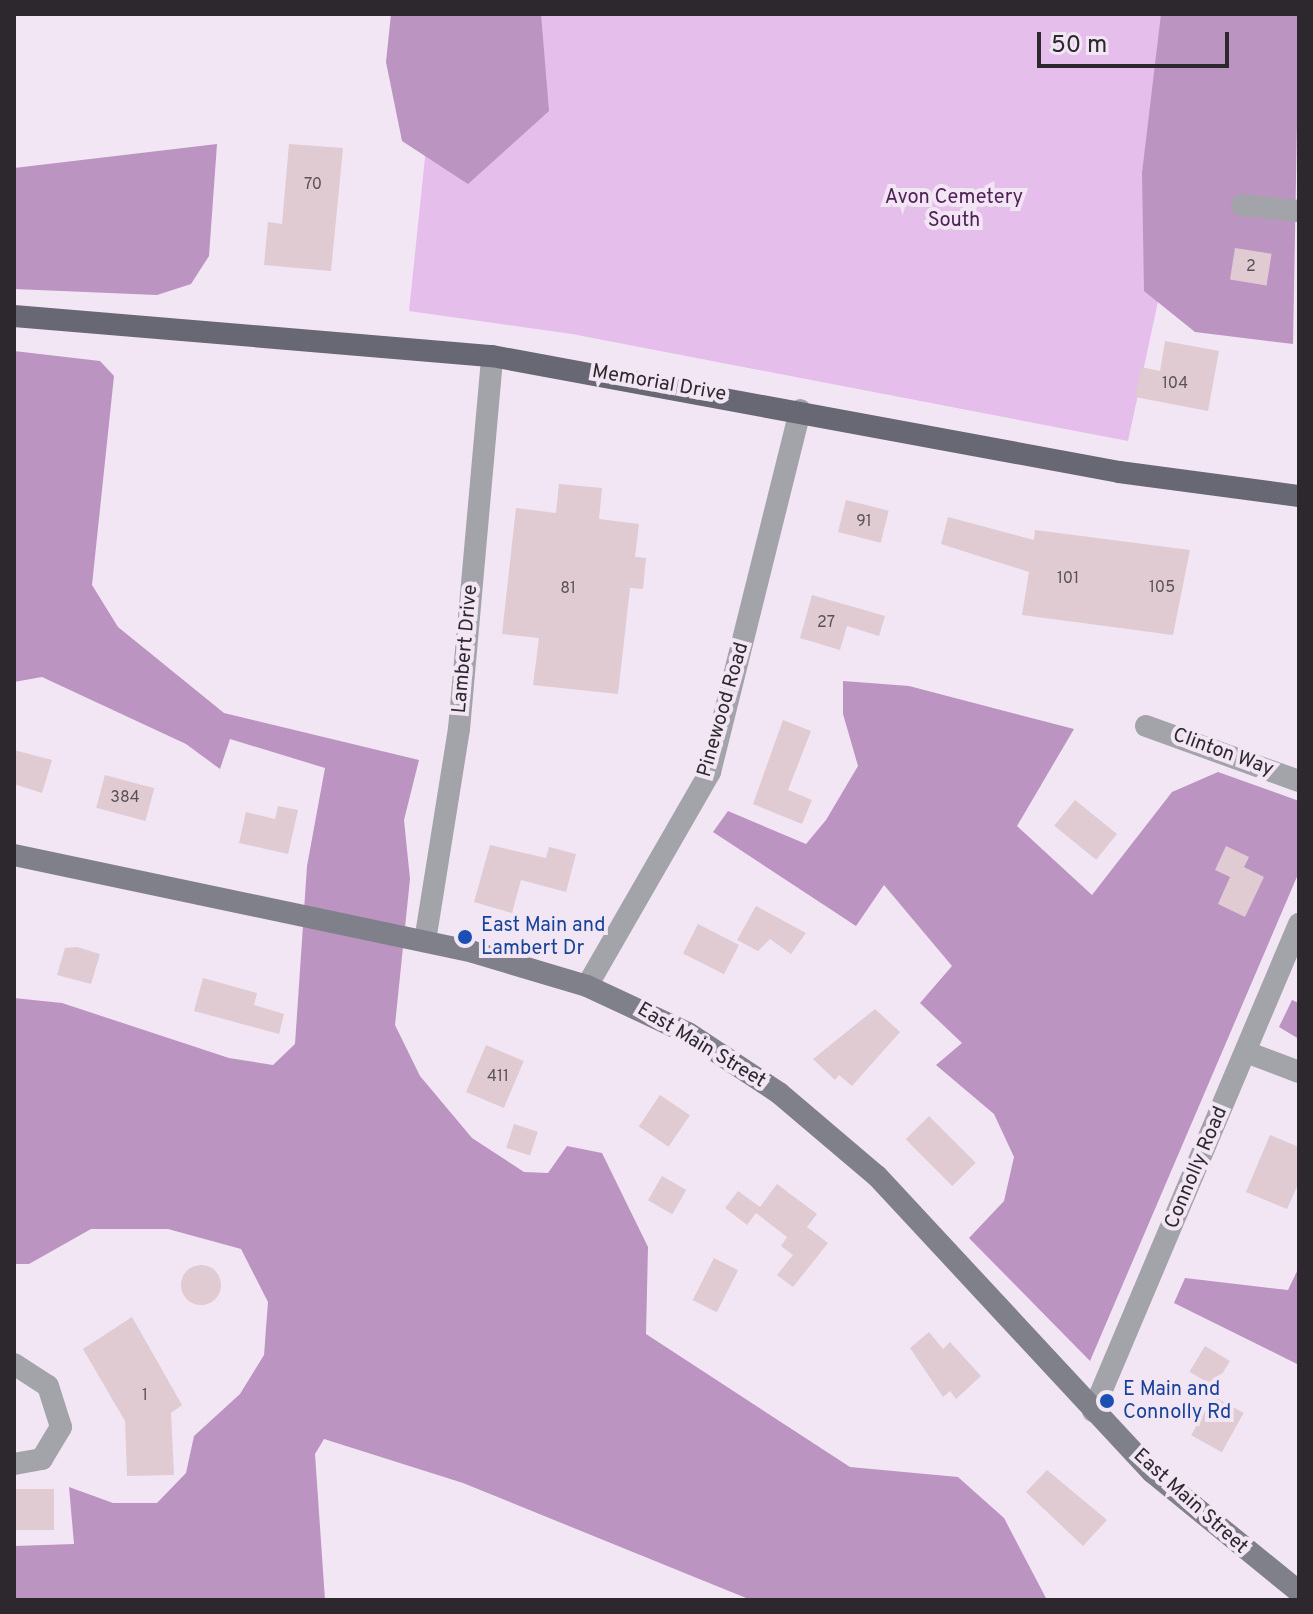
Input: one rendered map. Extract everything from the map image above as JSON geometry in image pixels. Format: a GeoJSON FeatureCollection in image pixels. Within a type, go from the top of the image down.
{"type":"FeatureCollection","features":[{"type":"Feature","properties":{"kind":"main road","name":"Memorial Drive"},"geometry":{"type":"LineString","coordinates":[[14,316],[492,356],[800,410],[1119,472],[1299,496]]}},
{"type":"Feature","properties":{"kind":"main road","name":"East Main Street"},"geometry":{"type":"LineString","coordinates":[[14,855],[425,941],[587,986],[688,1033],[812,1119],[877,1176],[1093,1411],[1190,1508],[1299,1592]]}},
{"type":"Feature","properties":{"kind":"street"},"geometry":{"type":"LineString","coordinates":[[1242,205],[1299,211]]}},
{"type":"Feature","properties":{"kind":"street","name":"Lambert Drive"},"geometry":{"type":"LineString","coordinates":[[425,941],[459,729],[492,356]]}},
{"type":"Feature","properties":{"kind":"street","name":"Pinewood Road"},"geometry":{"type":"LineString","coordinates":[[587,986],[710,772],[800,410]]}},
{"type":"Feature","properties":{"kind":"street","name":"Clinton Way"},"geometry":{"type":"LineString","coordinates":[[1146,726],[1299,781]]}},
{"type":"Feature","properties":{"kind":"street","name":"Connolly Road"},"geometry":{"type":"LineString","coordinates":[[1093,1411],[1299,924]]}},
{"type":"Feature","properties":{"kind":"street"},"geometry":{"type":"LineString","coordinates":[[1246,1052],[1299,1072]]}},
{"type":"Feature","properties":{"kind":"street"},"geometry":{"type":"LineString","coordinates":[[14,1364],[48,1386],[61,1427],[42,1459],[14,1464]]}},
{"type":"Feature","properties":{"kind":"green space","name":"Avon Cemetery South"},"geometry":{"type":"Polygon","coordinates":[[[440,14],[1299,14],[1179,204],[1128,441],[572,334],[409,311],[440,14]]]}},
{"type":"Feature","properties":{"kind":"shaded area"},"geometry":{"type":"Polygon","coordinates":[[[391,14],[541,14],[549,111],[468,184],[402,141],[386,62],[391,14]]]}},
{"type":"Feature","properties":{"kind":"shaded area"},"geometry":{"type":"Polygon","coordinates":[[[1161,14],[1299,14],[1293,344],[1195,332],[1144,291],[1142,173],[1161,14]]]}},
{"type":"Feature","properties":{"kind":"shaded area"},"geometry":{"type":"Polygon","coordinates":[[[217,144],[209,256],[191,284],[157,295],[14,289],[14,168],[217,144]]]}},
{"type":"Feature","properties":{"kind":"shaded area"},"geometry":{"type":"Polygon","coordinates":[[[14,351],[100,361],[114,376],[92,585],[118,627],[224,713],[419,760],[404,820],[410,879],[395,1025],[420,1076],[472,1138],[524,1172],[548,1173],[567,1146],[602,1153],[648,1247],[646,1334],[850,1467],[958,1477],[1004,1518],[1047,1600],[751,1600],[463,1483],[324,1439],[315,1454],[325,1600],[14,1600],[14,1546],[74,1544],[69,1487],[113,1503],[157,1503],[186,1473],[194,1436],[240,1394],[264,1355],[268,1302],[241,1249],[168,1229],[91,1229],[29,1264],[14,1264],[14,998],[62,1003],[229,1058],[273,1065],[295,1044],[307,866],[325,768],[230,739],[220,769],[186,744],[42,677],[14,682],[14,351]]]}},
{"type":"Feature","properties":{"kind":"shaded area"},"geometry":{"type":"Polygon","coordinates":[[[843,681],[909,686],[1074,729],[1017,826],[1092,895],[1172,792],[1218,772],[1299,801],[1299,872],[1090,1361],[969,1238],[1004,1201],[1014,1157],[994,1114],[936,1065],[962,1043],[920,1003],[952,966],[884,885],[856,926],[713,832],[728,811],[806,844],[826,820],[858,766],[843,714],[843,681]]]}},
{"type":"Feature","properties":{"kind":"shaded area"},"geometry":{"type":"Polygon","coordinates":[[[1292,1000],[1299,1003],[1299,1039],[1279,1027],[1292,1000]]]}},
{"type":"Feature","properties":{"kind":"shaded area"},"geometry":{"type":"Polygon","coordinates":[[[1299,1267],[1299,1365],[1174,1303],[1185,1278],[1288,1290],[1299,1267]]]}},
{"type":"Feature","properties":{"kind":"building"},"geometry":{"type":"Polygon","coordinates":[[[289,144],[343,148],[331,271],[264,265],[268,222],[282,224],[289,144]]]}},
{"type":"Feature","properties":{"kind":"building"},"geometry":{"type":"Polygon","coordinates":[[[1235,248],[1272,254],[1267,285],[1230,280],[1235,248]]]}},
{"type":"Feature","properties":{"kind":"building"},"geometry":{"type":"Polygon","coordinates":[[[1165,341],[1219,351],[1208,411],[1135,397],[1141,367],[1160,371],[1165,341]]]}},
{"type":"Feature","properties":{"kind":"building"},"geometry":{"type":"Polygon","coordinates":[[[559,484],[602,488],[599,519],[639,524],[635,557],[646,558],[643,589],[630,588],[618,694],[533,685],[539,638],[502,634],[516,508],[556,513],[559,484]]]}},
{"type":"Feature","properties":{"kind":"building"},"geometry":{"type":"Polygon","coordinates":[[[846,500],[889,511],[881,543],[838,532],[846,500]]]}},
{"type":"Feature","properties":{"kind":"building"},"geometry":{"type":"Polygon","coordinates":[[[948,517],[1034,540],[1035,530],[1190,550],[1173,635],[1022,615],[1029,572],[941,544],[948,517]]]}},
{"type":"Feature","properties":{"kind":"building"},"geometry":{"type":"Polygon","coordinates":[[[812,595],[885,616],[879,636],[847,626],[840,650],[800,638],[812,595]]]}},
{"type":"Feature","properties":{"kind":"building"},"geometry":{"type":"Polygon","coordinates":[[[783,720],[811,731],[788,790],[812,800],[802,824],[753,804],[783,720]]]}},
{"type":"Feature","properties":{"kind":"building"},"geometry":{"type":"Polygon","coordinates":[[[14,750],[52,760],[42,793],[14,784],[14,750]]]}},
{"type":"Feature","properties":{"kind":"building"},"geometry":{"type":"Polygon","coordinates":[[[105,775],[154,788],[145,821],[96,808],[105,775]]]}},
{"type":"Feature","properties":{"kind":"building"},"geometry":{"type":"Polygon","coordinates":[[[1075,800],[1117,834],[1096,860],[1054,826],[1075,800]]]}},
{"type":"Feature","properties":{"kind":"building"},"geometry":{"type":"Polygon","coordinates":[[[278,806],[298,810],[288,854],[239,843],[246,812],[275,819],[278,806]]]}},
{"type":"Feature","properties":{"kind":"building"},"geometry":{"type":"Polygon","coordinates":[[[490,845],[546,858],[549,847],[576,854],[566,892],[521,880],[512,913],[474,902],[490,845]]]}},
{"type":"Feature","properties":{"kind":"building"},"geometry":{"type":"Polygon","coordinates":[[[1226,846],[1249,857],[1244,867],[1264,877],[1245,917],[1218,904],[1230,877],[1215,870],[1226,846]]]}},
{"type":"Feature","properties":{"kind":"building"},"geometry":{"type":"Polygon","coordinates":[[[756,906],[806,933],[791,954],[770,939],[758,951],[737,940],[756,906]]]}},
{"type":"Feature","properties":{"kind":"building"},"geometry":{"type":"Polygon","coordinates":[[[698,924],[739,945],[724,974],[683,953],[698,924]]]}},
{"type":"Feature","properties":{"kind":"building"},"geometry":{"type":"Polygon","coordinates":[[[77,947],[100,954],[91,984],[57,975],[65,948],[77,947]]]}},
{"type":"Feature","properties":{"kind":"building"},"geometry":{"type":"Polygon","coordinates":[[[203,978],[257,993],[254,1005],[284,1014],[279,1034],[194,1011],[203,978]]]}},
{"type":"Feature","properties":{"kind":"building"},"geometry":{"type":"Polygon","coordinates":[[[875,1009],[900,1032],[852,1086],[839,1075],[835,1080],[813,1059],[875,1009]]]}},
{"type":"Feature","properties":{"kind":"building"},"geometry":{"type":"Polygon","coordinates":[[[486,1045],[524,1061],[504,1108],[466,1092],[486,1045]]]}},
{"type":"Feature","properties":{"kind":"building"},"geometry":{"type":"Polygon","coordinates":[[[660,1095],[690,1115],[669,1147],[639,1127],[660,1095]]]}},
{"type":"Feature","properties":{"kind":"building"},"geometry":{"type":"Polygon","coordinates":[[[929,1116],[976,1163],[952,1186],[906,1139],[929,1116]]]}},
{"type":"Feature","properties":{"kind":"building"},"geometry":{"type":"Polygon","coordinates":[[[514,1124],[538,1132],[530,1156],[506,1148],[514,1124]]]}},
{"type":"Feature","properties":{"kind":"building"},"geometry":{"type":"Polygon","coordinates":[[[1270,1135],[1299,1147],[1299,1182],[1287,1209],[1246,1192],[1270,1135]]]}},
{"type":"Feature","properties":{"kind":"building"},"geometry":{"type":"Polygon","coordinates":[[[662,1176],[686,1190],[672,1214],[648,1200],[662,1176]]]}},
{"type":"Feature","properties":{"kind":"building"},"geometry":{"type":"Polygon","coordinates":[[[777,1184],[817,1214],[807,1227],[828,1243],[793,1287],[777,1275],[793,1255],[781,1246],[787,1237],[756,1213],[747,1225],[725,1208],[738,1191],[760,1207],[777,1184]]]}},
{"type":"Feature","properties":{"kind":"building"},"geometry":{"type":"Polygon","coordinates":[[[714,1258],[738,1270],[717,1312],[693,1300],[714,1258]]]}},
{"type":"Feature","properties":{"kind":"building"},"geometry":{"type":"Polygon","coordinates":[[[201,1265],[215,1271],[221,1285],[215,1299],[201,1305],[187,1299],[181,1285],[187,1271],[201,1265]]]}},
{"type":"Feature","properties":{"kind":"building"},"geometry":{"type":"Polygon","coordinates":[[[132,1317],[182,1405],[171,1413],[174,1475],[127,1476],[125,1421],[83,1349],[132,1317]]]}},
{"type":"Feature","properties":{"kind":"building"},"geometry":{"type":"Polygon","coordinates":[[[929,1332],[943,1349],[950,1342],[981,1376],[956,1399],[950,1391],[943,1397],[910,1348],[929,1332]]]}},
{"type":"Feature","properties":{"kind":"building"},"geometry":{"type":"Polygon","coordinates":[[[1205,1346],[1230,1361],[1214,1387],[1190,1372],[1205,1346]]]}},
{"type":"Feature","properties":{"kind":"building"},"geometry":{"type":"Polygon","coordinates":[[[1213,1396],[1244,1413],[1222,1452],[1191,1435],[1213,1396]]]}},
{"type":"Feature","properties":{"kind":"building"},"geometry":{"type":"Polygon","coordinates":[[[1047,1470],[1107,1520],[1083,1546],[1026,1492],[1047,1470]]]}},
{"type":"Feature","properties":{"kind":"building"},"geometry":{"type":"Polygon","coordinates":[[[14,1489],[54,1489],[54,1530],[14,1530],[14,1489]]]}},
{"type":"Feature","properties":{"kind":"place","name":"East Main and Lambert Dr"},"geometry":{"type":"Point","coordinates":[465,937]}},
{"type":"Feature","properties":{"kind":"place","name":"E Main and Connolly Rd"},"geometry":{"type":"Point","coordinates":[1107,1401]}}]}
